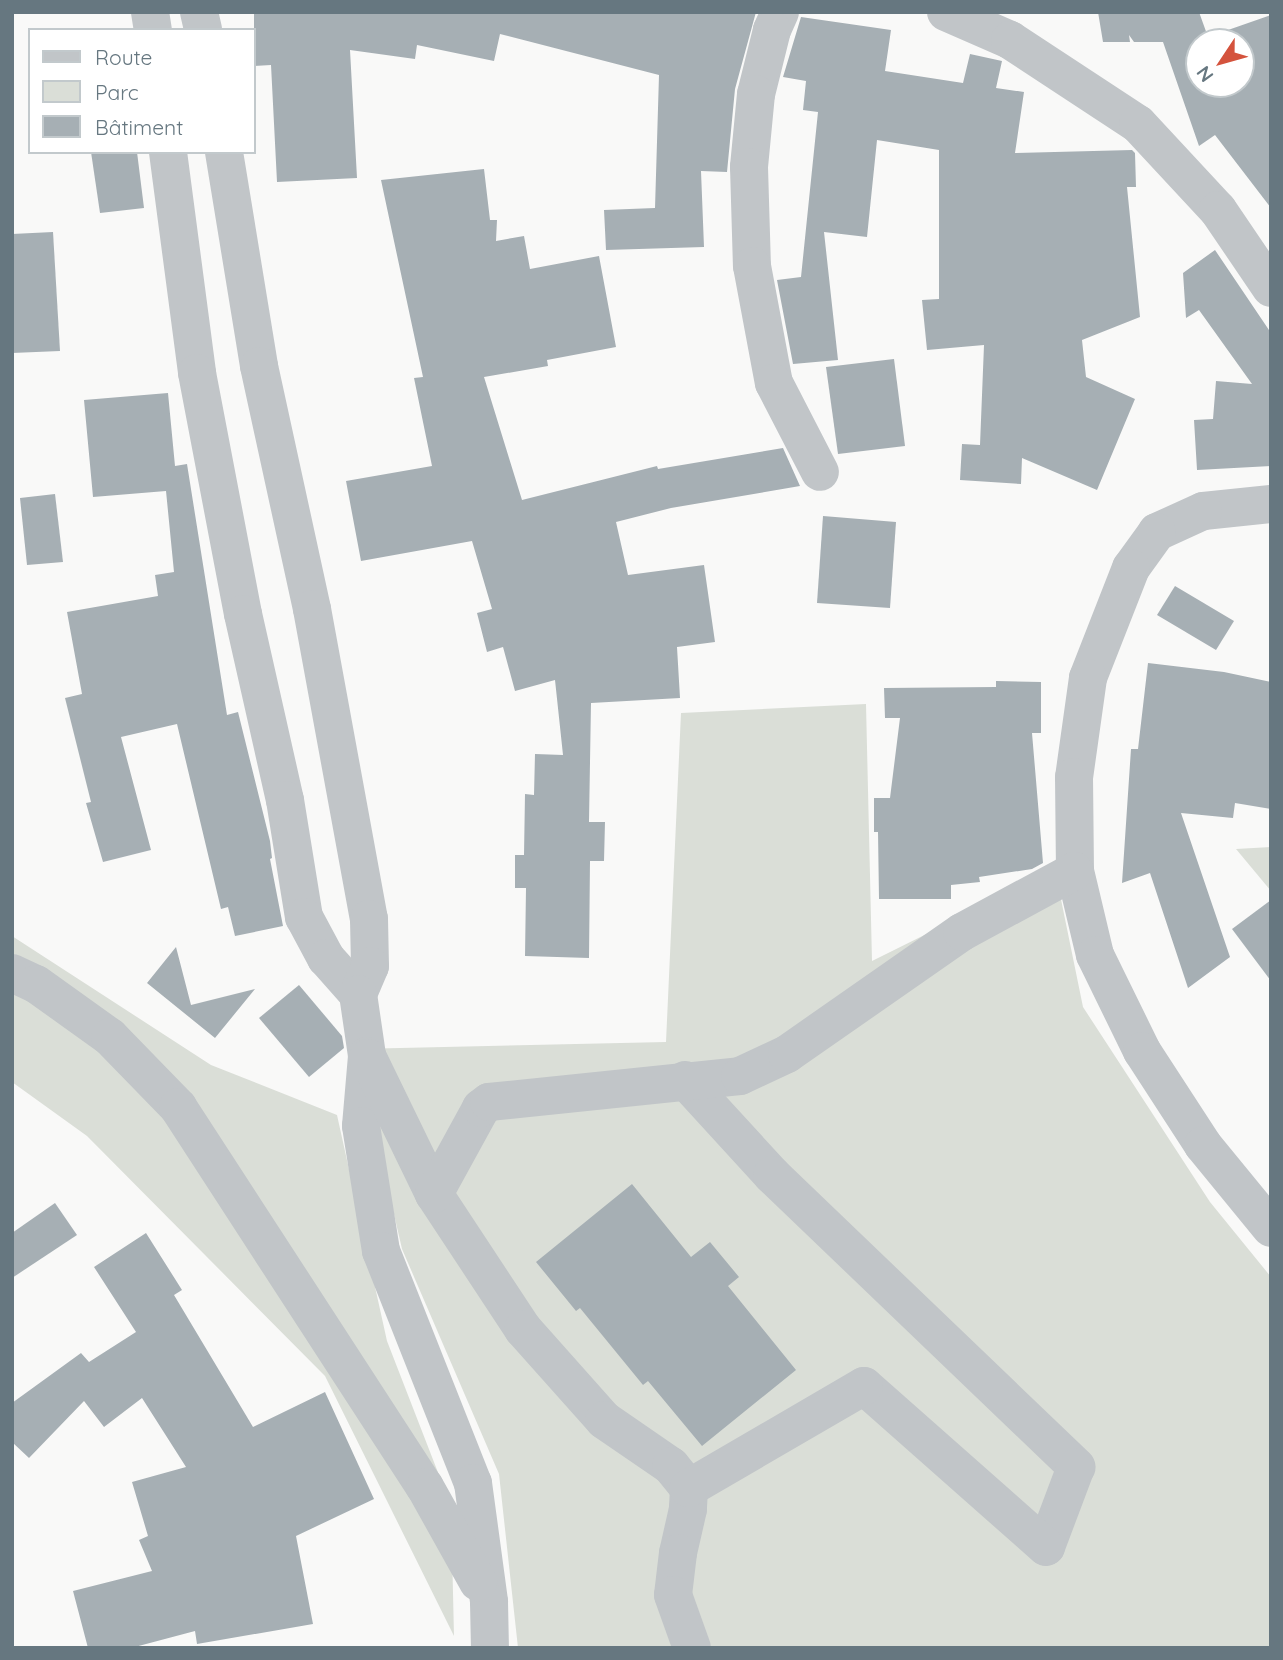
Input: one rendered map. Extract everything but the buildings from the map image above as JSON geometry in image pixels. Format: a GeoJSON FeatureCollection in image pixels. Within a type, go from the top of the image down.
{"type":"FeatureCollection","features":[{"type":"Feature","properties":{"kind":"street"},"geometry":{"type":"LineString","coordinates":[[780,12],[772,30],[756,94],[749,167],[752,266],[774,383],[820,472]]}},
{"type":"Feature","properties":{"kind":"street"},"geometry":{"type":"LineString","coordinates":[[946,12],[1010,40],[1138,124],[1218,210],[1271,288]]}},
{"type":"Feature","properties":{"kind":"street"},"geometry":{"type":"LineString","coordinates":[[168,154],[197,373],[243,614],[285,800],[304,916],[326,958],[358,994]]}},
{"type":"Feature","properties":{"kind":"street"},"geometry":{"type":"LineString","coordinates":[[224,154],[259,366],[312,609],[369,919],[370,966],[358,994],[368,1056],[361,1126],[381,1251],[473,1483],[489,1602],[490,1648]]}},
{"type":"Feature","properties":{"kind":"street"},"geometry":{"type":"LineString","coordinates":[[1271,504],[1203,511],[1157,532],[1131,568],[1088,678],[1074,777],[1075,871],[1094,955],[1142,1051],[1203,1145],[1271,1228]]}},
{"type":"Feature","properties":{"kind":"street"},"geometry":{"type":"LineString","coordinates":[[434,1194],[481,1108],[489,1102],[740,1076],[788,1054],[962,932],[1075,871]]}},
{"type":"Feature","properties":{"kind":"street"},"geometry":{"type":"LineString","coordinates":[[12,973],[36,984],[110,1037],[178,1107],[425,1487],[489,1602]]}},
{"type":"Feature","properties":{"kind":"street"},"geometry":{"type":"LineString","coordinates":[[368,1056],[434,1194],[523,1329],[604,1420],[671,1466],[689,1488],[688,1509],[678,1553],[673,1595],[692,1648]]}},
{"type":"Feature","properties":{"kind":"street"},"geometry":{"type":"LineString","coordinates":[[685,1080],[772,1175],[1076,1467],[1046,1547],[864,1386],[689,1488]]}},
{"type":"Feature","properties":{"kind":"green space"},"geometry":{"type":"Polygon","coordinates":[[[866,704],[872,961],[1055,870],[1083,1007],[1210,1202],[1271,1277],[1271,1648],[518,1648],[499,1474],[402,1249],[356,1049],[666,1042],[681,713],[866,704]]]}},
{"type":"Feature","properties":{"kind":"green space"},"geometry":{"type":"Polygon","coordinates":[[[1271,847],[1271,891],[1236,849],[1271,847]]]}},
{"type":"Feature","properties":{"kind":"green space"},"geometry":{"type":"Polygon","coordinates":[[[12,936],[211,1065],[337,1115],[387,1341],[451,1506],[454,1636],[325,1376],[87,1136],[12,1082],[12,936]]]}}]}
